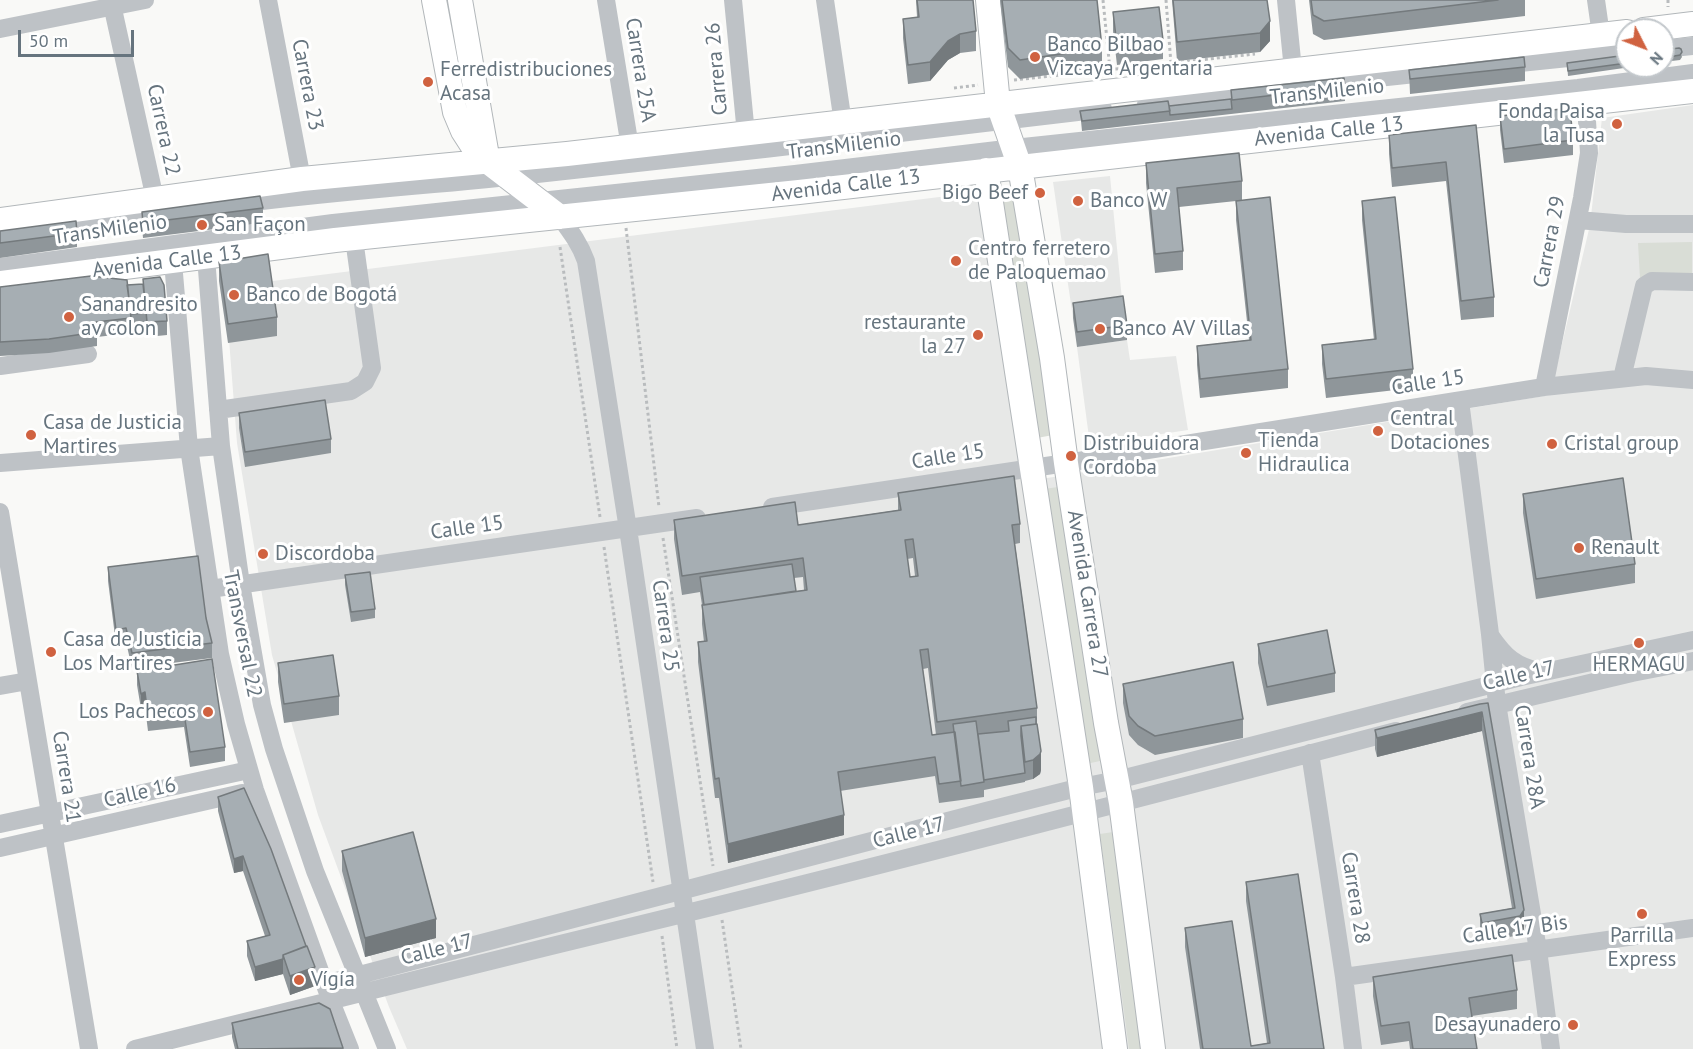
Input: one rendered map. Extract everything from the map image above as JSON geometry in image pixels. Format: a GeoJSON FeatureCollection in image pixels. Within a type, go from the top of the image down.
{"type":"FeatureCollection","features":[{"type":"Feature","properties":{"kind":"main road"},"geometry":{"type":"LineString","coordinates":[[435,0],[455,112],[463,131],[488,162],[560,218]]}},
{"type":"Feature","properties":{"kind":"main road"},"geometry":{"type":"LineString","coordinates":[[460,0],[488,162]]}},
{"type":"Feature","properties":{"kind":"main road","name":"Avenida Carrera 27"},"geometry":{"type":"LineString","coordinates":[[988,0],[1001,113],[1017,157],[1052,358],[1066,463],[1118,792],[1153,1049]]}},
{"type":"Feature","properties":{"kind":"main road"},"geometry":{"type":"LineString","coordinates":[[1675,26],[1693,24]]}},
{"type":"Feature","properties":{"kind":"main road"},"geometry":{"type":"LineString","coordinates":[[0,220],[302,179],[630,147],[745,126],[843,123],[1001,113],[1112,91],[1615,33]]}},
{"type":"Feature","properties":{"kind":"main road","name":"Avenida Calle 13"},"geometry":{"type":"LineString","coordinates":[[0,284],[354,239],[986,170],[1017,157],[1586,105],[1693,92]]}},
{"type":"Feature","properties":{"kind":"main road","name":"Avenida Carrera 27"},"geometry":{"type":"LineString","coordinates":[[986,170],[1081,788],[1115,1049]]}},
{"type":"Feature","properties":{"kind":"street"},"geometry":{"type":"LineString","coordinates":[[0,29],[112,3],[145,0]]}},
{"type":"Feature","properties":{"kind":"street","name":"Carrera 23"},"geometry":{"type":"LineString","coordinates":[[268,0],[302,179]]}},
{"type":"Feature","properties":{"kind":"street","name":"Carrera 25A"},"geometry":{"type":"LineString","coordinates":[[606,0],[630,147]]}},
{"type":"Feature","properties":{"kind":"street","name":"Carrera 26"},"geometry":{"type":"LineString","coordinates":[[733,0],[745,126]]}},
{"type":"Feature","properties":{"kind":"street"},"geometry":{"type":"LineString","coordinates":[[825,0],[843,123]]}},
{"type":"Feature","properties":{"kind":"street"},"geometry":{"type":"LineString","coordinates":[[1286,0],[1293,70]]}},
{"type":"Feature","properties":{"kind":"street"},"geometry":{"type":"LineString","coordinates":[[1596,0],[1601,35]]}},
{"type":"Feature","properties":{"kind":"street","name":"Carrera 22"},"geometry":{"type":"LineString","coordinates":[[112,3],[155,199]]}},
{"type":"Feature","properties":{"kind":"street"},"geometry":{"type":"LineString","coordinates":[[1675,48],[1693,46]]}},
{"type":"Feature","properties":{"kind":"street"},"geometry":{"type":"LineString","coordinates":[[1482,67],[1615,53]]}},
{"type":"Feature","properties":{"kind":"street","name":"TransMilenio"},"geometry":{"type":"LineString","coordinates":[[23,234],[299,196],[508,177],[1001,113],[1249,92],[1447,71]]}},
{"type":"Feature","properties":{"kind":"street","name":"TransMilenio"},"geometry":{"type":"LineString","coordinates":[[0,267],[333,224],[1017,157],[1693,73]]}},
{"type":"Feature","properties":{"kind":"street","name":"Carrera 29"},"geometry":{"type":"LineString","coordinates":[[1544,387],[1578,220],[1589,153],[1586,105]]}},
{"type":"Feature","properties":{"kind":"street","name":"Carrera 25"},"geometry":{"type":"LineString","coordinates":[[560,218],[575,236],[586,261],[705,1049]]}},
{"type":"Feature","properties":{"kind":"street"},"geometry":{"type":"LineString","coordinates":[[1578,220],[1626,224],[1693,224]]}},
{"type":"Feature","properties":{"kind":"street"},"geometry":{"type":"LineString","coordinates":[[218,410],[351,391],[365,382],[372,368],[354,239]]}},
{"type":"Feature","properties":{"kind":"street","name":"Transversal 22"},"geometry":{"type":"LineString","coordinates":[[206,257],[221,446],[241,584],[262,705],[274,749],[315,872],[360,983]]}},
{"type":"Feature","properties":{"kind":"street","name":"Transversal 22"},"geometry":{"type":"LineString","coordinates":[[173,262],[189,448],[220,654],[236,724],[255,790],[327,991]]}},
{"type":"Feature","properties":{"kind":"street"},"geometry":{"type":"LineString","coordinates":[[1622,378],[1644,286],[1652,281],[1693,282]]}},
{"type":"Feature","properties":{"kind":"street"},"geometry":{"type":"LineString","coordinates":[[0,366],[88,354]]}},
{"type":"Feature","properties":{"kind":"street","name":"Calle 15"},"geometry":{"type":"LineString","coordinates":[[755,509],[1066,463],[1544,387],[1646,376],[1693,380]]}},
{"type":"Feature","properties":{"kind":"street","name":"Carrera 28A"},"geometry":{"type":"LineString","coordinates":[[1460,401],[1497,704],[1538,950],[1551,1049]]}},
{"type":"Feature","properties":{"kind":"street"},"geometry":{"type":"LineString","coordinates":[[0,463],[221,446]]}},
{"type":"Feature","properties":{"kind":"street","name":"Carrera 21"},"geometry":{"type":"LineString","coordinates":[[0,512],[89,1049]]}},
{"type":"Feature","properties":{"kind":"street","name":"Calle 15"},"geometry":{"type":"LineString","coordinates":[[210,589],[720,514]]}},
{"type":"Feature","properties":{"kind":"street"},"geometry":{"type":"LineString","coordinates":[[1490,634],[1510,660],[1528,669],[1543,672]]}},
{"type":"Feature","properties":{"kind":"street","name":"Calle 17"},"geometry":{"type":"LineString","coordinates":[[135,1049],[327,991],[684,914],[1083,812],[1118,792],[1495,684],[1693,640]]}},
{"type":"Feature","properties":{"kind":"street","name":"Calle 17"},"geometry":{"type":"LineString","coordinates":[[1453,716],[1497,704],[1693,661]]}},
{"type":"Feature","properties":{"kind":"street"},"geometry":{"type":"LineString","coordinates":[[0,686],[28,681]]}},
{"type":"Feature","properties":{"kind":"street","name":"Calle 17"},"geometry":{"type":"LineString","coordinates":[[360,983],[655,898],[1081,788],[1118,792],[1310,753],[1409,727]]}},
{"type":"Feature","properties":{"kind":"street","name":"Carrera 28"},"geometry":{"type":"LineString","coordinates":[[1310,753],[1353,1049]]}},
{"type":"Feature","properties":{"kind":"street","name":"Calle 16"},"geometry":{"type":"LineString","coordinates":[[0,824],[249,770]]}},
{"type":"Feature","properties":{"kind":"street","name":"Calle 16"},"geometry":{"type":"LineString","coordinates":[[0,848],[255,790]]}},
{"type":"Feature","properties":{"kind":"street","name":"Calle 17 Bis"},"geometry":{"type":"LineString","coordinates":[[1344,977],[1693,928]]}},
{"type":"Feature","properties":{"kind":"street"},"geometry":{"type":"LineString","coordinates":[[360,983],[387,1049]]}},
{"type":"Feature","properties":{"kind":"street"},"geometry":{"type":"LineString","coordinates":[[327,991],[350,1049]]}},
{"type":"Feature","properties":{"kind":"path"},"geometry":{"type":"LineString","coordinates":[[1103,0],[1112,91]]}},
{"type":"Feature","properties":{"kind":"path"},"geometry":{"type":"LineString","coordinates":[[1166,0],[1173,84]]}},
{"type":"Feature","properties":{"kind":"path"},"geometry":{"type":"LineString","coordinates":[[1668,0],[1668,7]]}},
{"type":"Feature","properties":{"kind":"path"},"geometry":{"type":"LineString","coordinates":[[625,223],[661,524],[715,882]]}},
{"type":"Feature","properties":{"kind":"path"},"geometry":{"type":"LineString","coordinates":[[559,242],[655,898]]}},
{"type":"Feature","properties":{"kind":"path"},"geometry":{"type":"LineString","coordinates":[[720,905],[741,1049]]}},
{"type":"Feature","properties":{"kind":"path"},"geometry":{"type":"LineString","coordinates":[[659,919],[677,1049]]}},
{"type":"Feature","properties":{"kind":"shaded area"},"geometry":{"type":"Polygon","coordinates":[[[1693,105],[1693,1049],[407,1049],[389,1007],[318,815],[272,655],[237,443],[225,287],[979,192],[1023,482],[1550,395],[1590,225],[1602,118],[1693,105]]]}},
{"type":"Feature","properties":{"kind":"shaded area"},"geometry":{"type":"Polygon","coordinates":[[[1110,176],[1123,310],[1073,318],[1053,182],[1110,176]]]}},
{"type":"Feature","properties":{"kind":"shaded area"},"geometry":{"type":"Polygon","coordinates":[[[1016,198],[1053,435],[1037,438],[1000,201],[1016,198]]]}},
{"type":"Feature","properties":{"kind":"shaded area"},"geometry":{"type":"Polygon","coordinates":[[[1692,242],[1692,278],[1640,279],[1638,243],[1692,242]]]}},
{"type":"Feature","properties":{"kind":"shaded area"},"geometry":{"type":"Polygon","coordinates":[[[1127,340],[1130,360],[1176,356],[1188,430],[1090,445],[1077,347],[1127,340]]]}},
{"type":"Feature","properties":{"kind":"shaded area"},"geometry":{"type":"Polygon","coordinates":[[[1058,487],[1100,761],[1086,764],[1044,489],[1058,487]]]}},
{"type":"Feature","properties":{"kind":"shaded area"},"geometry":{"type":"Polygon","coordinates":[[[1113,832],[1143,1049],[1129,1049],[1100,834],[1113,832]]]}},
{"type":"Feature","properties":{"kind":"building"},"geometry":{"type":"Polygon","coordinates":[[[917,0],[973,0],[976,31],[960,34],[948,41],[930,62],[908,65],[903,19],[919,17],[917,0]]]}},
{"type":"Feature","properties":{"kind":"building"},"geometry":{"type":"Polygon","coordinates":[[[1002,0],[1097,0],[1102,48],[1020,60],[1008,48],[1002,0]]]}},
{"type":"Feature","properties":{"kind":"building"},"geometry":{"type":"Polygon","coordinates":[[[1173,0],[1267,0],[1270,21],[1260,33],[1177,42],[1173,0]]]}},
{"type":"Feature","properties":{"kind":"building"},"geometry":{"type":"Polygon","coordinates":[[[1311,0],[1498,0],[1324,21],[1313,15],[1311,0]]]}},
{"type":"Feature","properties":{"kind":"building"},"geometry":{"type":"Polygon","coordinates":[[[1159,7],[1163,40],[1117,45],[1113,12],[1159,7]]]}},
{"type":"Feature","properties":{"kind":"building"},"geometry":{"type":"Polygon","coordinates":[[[1675,48],[1681,49],[1680,55],[1675,56],[1675,48]]]}},
{"type":"Feature","properties":{"kind":"building"},"geometry":{"type":"Polygon","coordinates":[[[1524,57],[1525,67],[1410,79],[1409,70],[1524,57]]]}},
{"type":"Feature","properties":{"kind":"building"},"geometry":{"type":"Polygon","coordinates":[[[1615,57],[1615,65],[1568,71],[1567,63],[1615,57]]]}},
{"type":"Feature","properties":{"kind":"building"},"geometry":{"type":"Polygon","coordinates":[[[1344,78],[1345,87],[1232,100],[1231,90],[1344,78]]]}},
{"type":"Feature","properties":{"kind":"building"},"geometry":{"type":"Polygon","coordinates":[[[1231,99],[1232,109],[1170,115],[1169,106],[1231,99]]]}},
{"type":"Feature","properties":{"kind":"building"},"geometry":{"type":"Polygon","coordinates":[[[1168,101],[1170,111],[1082,121],[1080,111],[1168,101]]]}},
{"type":"Feature","properties":{"kind":"building"},"geometry":{"type":"Polygon","coordinates":[[[1570,108],[1573,140],[1504,149],[1500,116],[1570,108]]]}},
{"type":"Feature","properties":{"kind":"building"},"geometry":{"type":"Polygon","coordinates":[[[1476,125],[1494,297],[1461,301],[1446,162],[1392,168],[1389,135],[1476,125]]]}},
{"type":"Feature","properties":{"kind":"building"},"geometry":{"type":"Polygon","coordinates":[[[1239,153],[1242,181],[1177,188],[1183,251],[1155,254],[1146,163],[1239,153]]]}},
{"type":"Feature","properties":{"kind":"building"},"geometry":{"type":"Polygon","coordinates":[[[260,196],[263,208],[143,223],[142,212],[260,196]]]}},
{"type":"Feature","properties":{"kind":"building"},"geometry":{"type":"Polygon","coordinates":[[[1270,197],[1288,369],[1200,379],[1197,346],[1251,340],[1236,201],[1270,197]]]}},
{"type":"Feature","properties":{"kind":"building"},"geometry":{"type":"Polygon","coordinates":[[[1395,197],[1413,369],[1326,379],[1322,345],[1376,339],[1362,201],[1395,197]]]}},
{"type":"Feature","properties":{"kind":"building"},"geometry":{"type":"Polygon","coordinates":[[[76,221],[77,233],[0,243],[0,231],[76,221]]]}},
{"type":"Feature","properties":{"kind":"building"},"geometry":{"type":"Polygon","coordinates":[[[268,254],[277,317],[228,324],[219,262],[268,254]]]}},
{"type":"Feature","properties":{"kind":"building"},"geometry":{"type":"Polygon","coordinates":[[[91,276],[127,280],[131,318],[96,322],[97,332],[49,339],[0,342],[0,287],[91,276]]]}},
{"type":"Feature","properties":{"kind":"building"},"geometry":{"type":"Polygon","coordinates":[[[160,277],[164,285],[167,321],[147,322],[143,279],[160,277]]]}},
{"type":"Feature","properties":{"kind":"building"},"geometry":{"type":"Polygon","coordinates":[[[143,284],[146,313],[131,314],[127,285],[143,284]]]}},
{"type":"Feature","properties":{"kind":"building"},"geometry":{"type":"Polygon","coordinates":[[[1123,296],[1127,325],[1077,332],[1073,303],[1123,296]]]}},
{"type":"Feature","properties":{"kind":"building"},"geometry":{"type":"Polygon","coordinates":[[[325,400],[331,439],[245,452],[239,413],[325,400]]]}},
{"type":"Feature","properties":{"kind":"building"},"geometry":{"type":"Polygon","coordinates":[[[1014,476],[1020,524],[1012,525],[1037,708],[937,722],[928,649],[920,650],[932,735],[955,732],[961,781],[939,784],[935,757],[838,772],[844,815],[728,844],[719,778],[715,779],[698,642],[707,641],[702,605],[807,590],[803,558],[682,576],[674,520],[795,502],[798,525],[901,510],[898,493],[1014,476]],[[913,539],[905,540],[910,577],[918,576],[913,539]]]}},
{"type":"Feature","properties":{"kind":"building","name":"Renault"},"geometry":{"type":"Polygon","coordinates":[[[1623,478],[1635,564],[1536,579],[1523,494],[1623,478]]]}},
{"type":"Feature","properties":{"kind":"building"},"geometry":{"type":"Polygon","coordinates":[[[198,556],[206,618],[212,643],[132,653],[126,628],[116,630],[108,567],[198,556]]]}},
{"type":"Feature","properties":{"kind":"building"},"geometry":{"type":"Polygon","coordinates":[[[792,564],[796,591],[704,605],[700,577],[792,564]]]}},
{"type":"Feature","properties":{"kind":"building"},"geometry":{"type":"Polygon","coordinates":[[[370,572],[375,609],[351,612],[345,575],[370,572]]]}},
{"type":"Feature","properties":{"kind":"building"},"geometry":{"type":"Polygon","coordinates":[[[1327,630],[1335,673],[1267,687],[1258,644],[1327,630]]]}},
{"type":"Feature","properties":{"kind":"building"},"geometry":{"type":"Polygon","coordinates":[[[333,655],[339,696],[284,704],[278,663],[333,655]]]}},
{"type":"Feature","properties":{"kind":"building"},"geometry":{"type":"Polygon","coordinates":[[[212,659],[225,747],[190,752],[184,713],[148,717],[145,692],[141,694],[137,671],[212,659]]]}},
{"type":"Feature","properties":{"kind":"building"},"geometry":{"type":"Polygon","coordinates":[[[1233,662],[1243,719],[1155,736],[1138,726],[1129,716],[1123,684],[1233,662]]]}},
{"type":"Feature","properties":{"kind":"building"},"geometry":{"type":"Polygon","coordinates":[[[1488,703],[1524,910],[1520,916],[1482,923],[1480,914],[1515,908],[1482,712],[1377,738],[1375,730],[1488,703]]]}},
{"type":"Feature","properties":{"kind":"building"},"geometry":{"type":"Polygon","coordinates":[[[1036,717],[1036,724],[1021,726],[1025,773],[984,780],[978,734],[1009,731],[1008,721],[1036,717]]]}},
{"type":"Feature","properties":{"kind":"building"},"geometry":{"type":"Polygon","coordinates":[[[976,721],[984,782],[961,786],[953,724],[976,721]]]}},
{"type":"Feature","properties":{"kind":"building"},"geometry":{"type":"Polygon","coordinates":[[[1037,724],[1041,751],[1033,760],[1025,762],[1021,726],[1037,724]]]}},
{"type":"Feature","properties":{"kind":"building"},"geometry":{"type":"Polygon","coordinates":[[[244,788],[271,849],[306,946],[283,955],[283,959],[255,967],[247,941],[270,935],[243,856],[234,859],[218,797],[244,788]]]}},
{"type":"Feature","properties":{"kind":"building"},"geometry":{"type":"Polygon","coordinates":[[[413,832],[436,919],[365,938],[342,851],[413,832]]]}},
{"type":"Feature","properties":{"kind":"building"},"geometry":{"type":"Polygon","coordinates":[[[1298,874],[1324,1049],[1203,1049],[1185,928],[1232,921],[1251,1046],[1270,1043],[1246,882],[1298,874]]]}},
{"type":"Feature","properties":{"kind":"building"},"geometry":{"type":"Polygon","coordinates":[[[307,946],[315,967],[290,976],[283,955],[307,946]]]}},
{"type":"Feature","properties":{"kind":"building"},"geometry":{"type":"Polygon","coordinates":[[[1512,955],[1517,990],[1469,998],[1477,1049],[1413,1049],[1409,1022],[1381,1026],[1373,977],[1512,955]]]}},
{"type":"Feature","properties":{"kind":"building"},"geometry":{"type":"Polygon","coordinates":[[[319,1003],[330,1009],[343,1048],[238,1049],[232,1023],[319,1003]]]}},
{"type":"Feature","properties":{"kind":"place","name":"Banco Bilbao Vizcaya Argentaria"},"geometry":{"type":"Point","coordinates":[1035,57]}},
{"type":"Feature","properties":{"kind":"place","name":"Ferredistribuciones Acasa"},"geometry":{"type":"Point","coordinates":[428,82]}},
{"type":"Feature","properties":{"kind":"place","name":"Fonda Paisa la Tusa"},"geometry":{"type":"Point","coordinates":[1617,124]}},
{"type":"Feature","properties":{"kind":"place","name":"Bigo Beef"},"geometry":{"type":"Point","coordinates":[1040,193]}},
{"type":"Feature","properties":{"kind":"place","name":"Banco W"},"geometry":{"type":"Point","coordinates":[1078,201]}},
{"type":"Feature","properties":{"kind":"place","name":"San Façon"},"geometry":{"type":"Point","coordinates":[202,225]}},
{"type":"Feature","properties":{"kind":"place","name":"Centro ferretero de Paloquemao"},"geometry":{"type":"Point","coordinates":[956,261]}},
{"type":"Feature","properties":{"kind":"place","name":"Banco de Bogotá"},"geometry":{"type":"Point","coordinates":[234,295]}},
{"type":"Feature","properties":{"kind":"place","name":"Sanandresito av colon"},"geometry":{"type":"Point","coordinates":[69,317]}},
{"type":"Feature","properties":{"kind":"place","name":"Banco AV Villas"},"geometry":{"type":"Point","coordinates":[1100,329]}},
{"type":"Feature","properties":{"kind":"place","name":"restaurante la 27"},"geometry":{"type":"Point","coordinates":[978,335]}},
{"type":"Feature","properties":{"kind":"place","name":"Central Dotaciones"},"geometry":{"type":"Point","coordinates":[1378,431]}},
{"type":"Feature","properties":{"kind":"place","name":"Casa de Justicia Martires"},"geometry":{"type":"Point","coordinates":[31,435]}},
{"type":"Feature","properties":{"kind":"place","name":"Cristal group"},"geometry":{"type":"Point","coordinates":[1552,444]}},
{"type":"Feature","properties":{"kind":"place","name":"Tienda Hidraulica"},"geometry":{"type":"Point","coordinates":[1246,453]}},
{"type":"Feature","properties":{"kind":"place","name":"Distribuidora Cordoba"},"geometry":{"type":"Point","coordinates":[1071,456]}},
{"type":"Feature","properties":{"kind":"place","name":"Renault"},"geometry":{"type":"Point","coordinates":[1579,548]}},
{"type":"Feature","properties":{"kind":"place","name":"Discordoba"},"geometry":{"type":"Point","coordinates":[263,554]}},
{"type":"Feature","properties":{"kind":"place","name":"HERMAGU"},"geometry":{"type":"Point","coordinates":[1639,643]}},
{"type":"Feature","properties":{"kind":"place","name":"Casa de Justicia Los Martires"},"geometry":{"type":"Point","coordinates":[51,652]}},
{"type":"Feature","properties":{"kind":"place","name":"Los Pachecos"},"geometry":{"type":"Point","coordinates":[208,712]}},
{"type":"Feature","properties":{"kind":"place","name":"Parrilla Express"},"geometry":{"type":"Point","coordinates":[1642,914]}},
{"type":"Feature","properties":{"kind":"place","name":"Vígía"},"geometry":{"type":"Point","coordinates":[299,980]}},
{"type":"Feature","properties":{"kind":"place","name":"Desayunadero"},"geometry":{"type":"Point","coordinates":[1573,1025]}}]}
